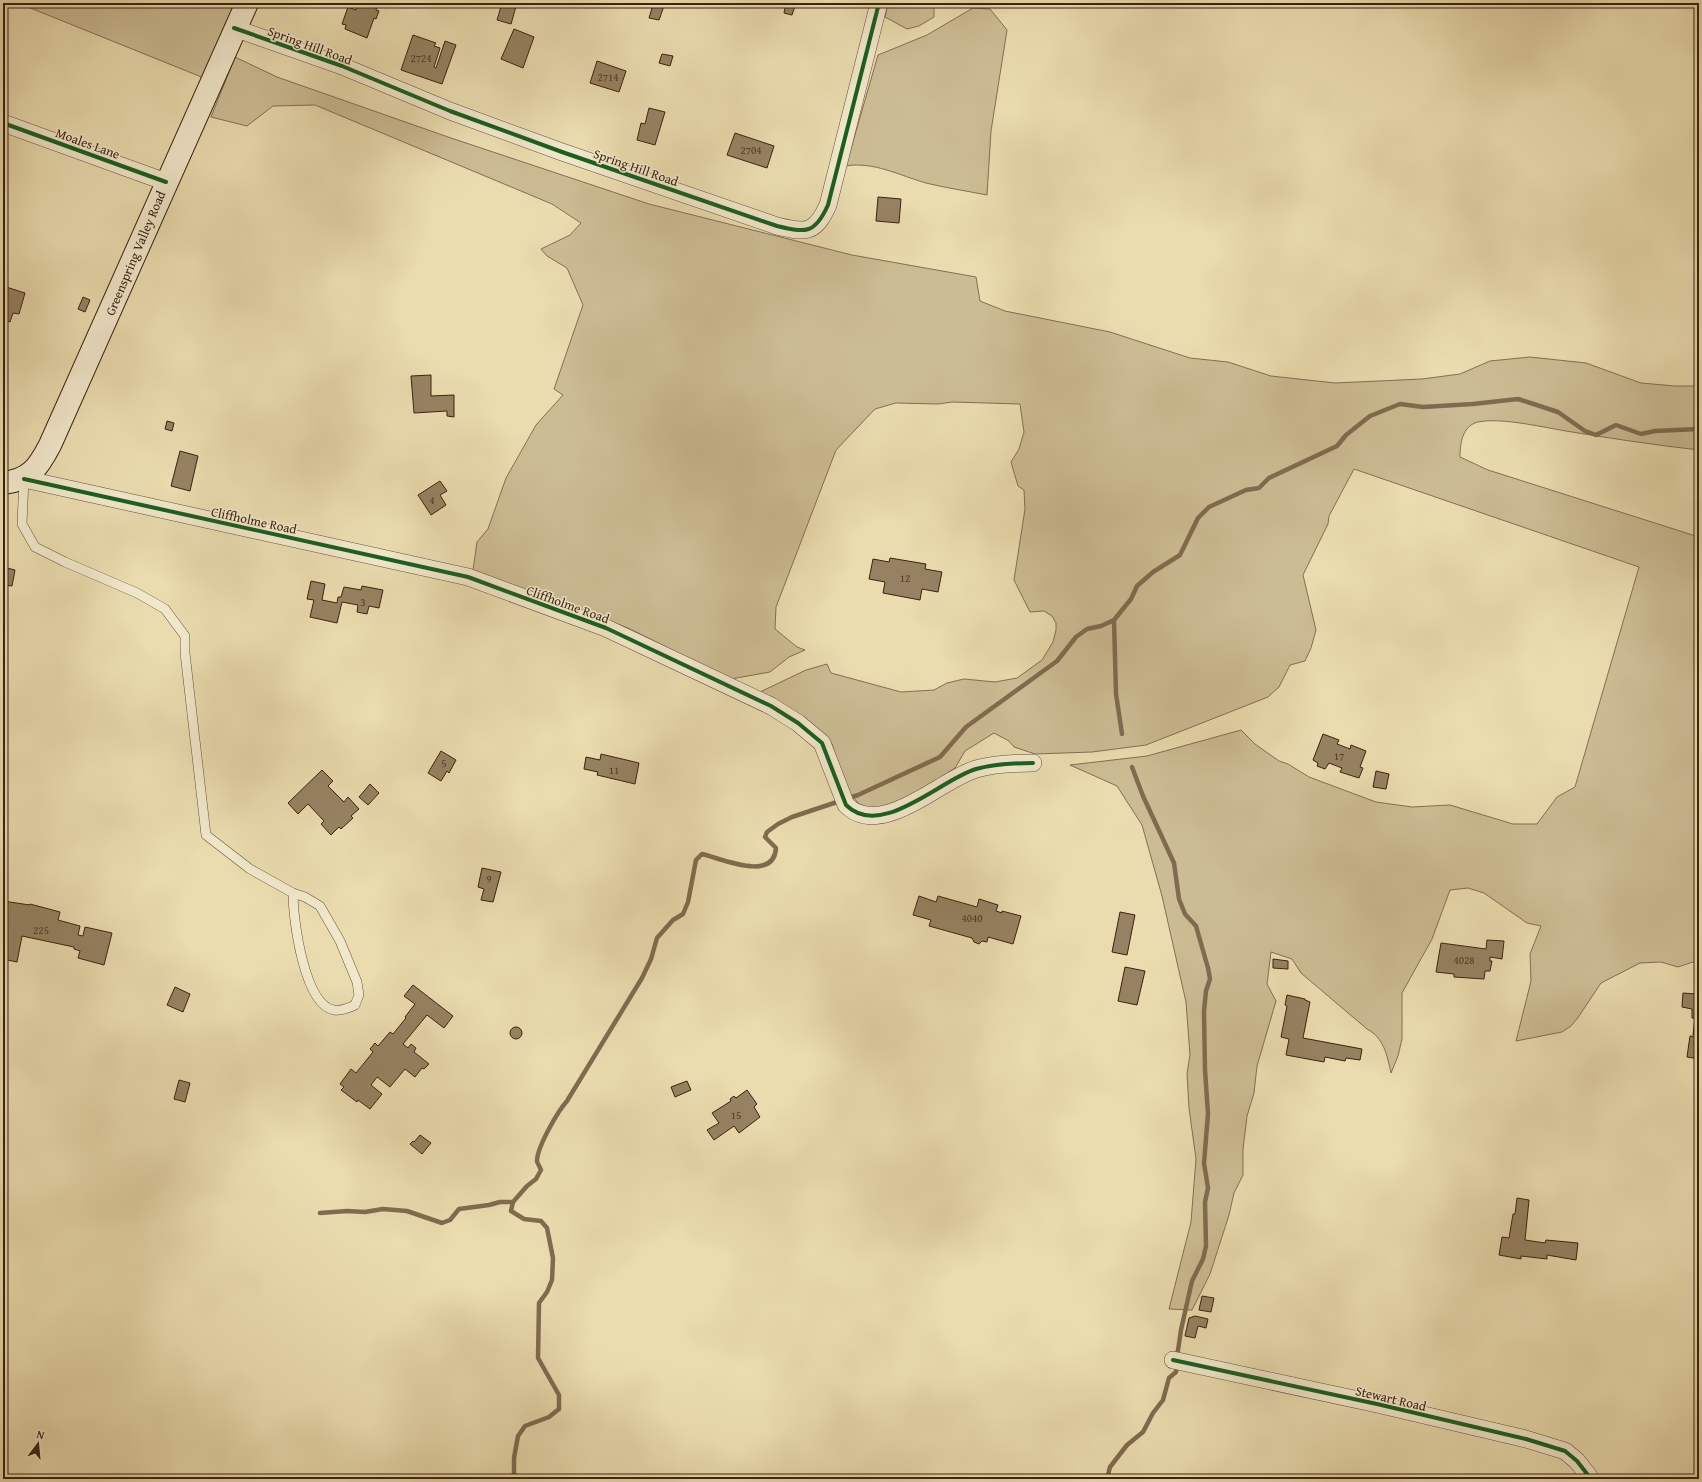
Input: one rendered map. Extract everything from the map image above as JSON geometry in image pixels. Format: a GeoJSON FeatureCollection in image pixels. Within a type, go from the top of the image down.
{"type":"FeatureCollection","features":[{"type":"Feature","properties":{"kind":"main road","name":"Greenspring Valley Road"},"geometry":{"type":"LineString","coordinates":[[24,478],[36,467],[50,445],[234,28],[247,3]]}},
{"type":"Feature","properties":{"kind":"main road"},"geometry":{"type":"LineString","coordinates":[[3,483],[14,482],[24,478]]}},
{"type":"Feature","properties":{"kind":"street","name":"Spring Hill Road"},"geometry":{"type":"LineString","coordinates":[[234,28],[342,66],[450,111],[562,152],[777,226],[804,230],[820,221],[828,205],[879,3]]}},
{"type":"Feature","properties":{"kind":"street","name":"Moales Lane"},"geometry":{"type":"LineString","coordinates":[[3,123],[166,182]]}},
{"type":"Feature","properties":{"kind":"street","name":"Cliffholme Road"},"geometry":{"type":"LineString","coordinates":[[24,478],[468,577],[606,628],[771,706],[798,723],[822,744],[843,798],[850,809],[863,814],[876,815],[890,813],[914,803],[948,782],[975,769],[1010,763],[1033,763]]}},
{"type":"Feature","properties":{"kind":"street","name":"Stewart Road"},"geometry":{"type":"LineString","coordinates":[[1177,1361],[1377,1404],[1539,1443],[1565,1451],[1577,1460],[1591,1479]]}},
{"type":"Feature","properties":{"kind":"lane"},"geometry":{"type":"LineString","coordinates":[[24,478],[22,524],[35,547],[65,562],[137,593],[166,609],[185,636],[185,654],[206,835],[250,869],[293,894],[305,897],[320,906],[340,941],[357,982],[358,996],[355,1005],[346,1009],[334,1010],[323,1004],[313,992],[299,946],[293,911],[293,894]]}},
{"type":"Feature","properties":{"kind":"shaded area"},"geometry":{"type":"Polygon","coordinates":[[[18,3],[240,3],[204,78],[18,3]]]}},
{"type":"Feature","properties":{"kind":"shaded area"},"geometry":{"type":"Polygon","coordinates":[[[888,3],[934,3],[934,17],[919,26],[907,29],[885,17],[888,3]]]}},
{"type":"Feature","properties":{"kind":"shaded area"},"geometry":{"type":"Polygon","coordinates":[[[973,8],[990,9],[1007,30],[991,131],[987,195],[926,183],[877,167],[856,165],[846,166],[878,55],[927,35],[973,8]]]}},
{"type":"Feature","properties":{"kind":"shaded area"},"geometry":{"type":"Polygon","coordinates":[[[235,57],[277,77],[451,138],[649,204],[852,255],[976,277],[980,301],[1005,311],[1110,332],[1190,358],[1228,362],[1271,376],[1335,383],[1422,379],[1460,374],[1490,361],[1530,357],[1586,363],[1641,383],[1675,386],[1699,386],[1699,450],[1511,422],[1488,421],[1478,422],[1468,427],[1461,441],[1460,457],[1488,470],[1699,537],[1699,960],[1678,967],[1661,962],[1640,963],[1601,983],[1577,1019],[1571,1026],[1562,1032],[1516,1041],[1531,981],[1530,954],[1541,926],[1527,923],[1484,893],[1468,888],[1450,890],[1432,939],[1402,993],[1402,1039],[1398,1056],[1391,1073],[1384,1048],[1377,1037],[1301,973],[1292,959],[1271,952],[1267,984],[1276,1001],[1257,1066],[1254,1093],[1247,1116],[1243,1149],[1243,1175],[1234,1193],[1229,1215],[1210,1274],[1192,1310],[1169,1309],[1191,1222],[1196,1159],[1189,1108],[1187,1074],[1190,1055],[1186,1002],[1162,896],[1142,825],[1117,786],[1070,765],[1147,756],[1241,730],[1255,744],[1279,761],[1288,764],[1309,777],[1376,802],[1412,807],[1450,805],[1513,824],[1537,824],[1557,797],[1575,787],[1639,567],[1354,469],[1329,516],[1328,524],[1303,575],[1316,630],[1311,648],[1305,661],[1290,665],[1279,687],[1268,697],[1146,745],[1092,752],[1035,754],[1014,747],[1009,741],[994,733],[965,751],[955,768],[898,805],[877,810],[859,804],[846,789],[832,744],[809,722],[760,692],[806,670],[827,664],[831,673],[901,692],[934,690],[947,683],[964,679],[995,682],[1017,678],[1042,660],[1053,642],[1056,623],[1052,616],[1044,611],[1030,612],[1014,580],[1025,509],[1024,490],[1018,486],[1011,462],[1019,449],[1024,432],[1020,404],[952,402],[938,404],[896,403],[875,409],[836,450],[776,607],[775,629],[797,647],[805,650],[789,657],[770,672],[731,679],[628,628],[473,570],[477,542],[488,529],[506,478],[536,425],[563,395],[554,389],[583,305],[567,268],[547,256],[541,249],[570,235],[581,223],[552,204],[315,105],[273,106],[247,126],[211,117],[235,57]]]}},
{"type":"Feature","properties":{"kind":"building"},"geometry":{"type":"Polygon","coordinates":[[[358,3],[378,3],[376,10],[379,11],[376,19],[374,18],[367,38],[345,29],[346,25],[342,24],[348,7],[356,10],[358,3]]]}},
{"type":"Feature","properties":{"kind":"building"},"geometry":{"type":"Polygon","coordinates":[[[502,3],[517,3],[511,24],[497,20],[502,3]]]}},
{"type":"Feature","properties":{"kind":"building"},"geometry":{"type":"Polygon","coordinates":[[[643,3],[665,3],[659,20],[649,18],[652,8],[643,5],[643,3]]]}},
{"type":"Feature","properties":{"kind":"building"},"geometry":{"type":"Polygon","coordinates":[[[786,3],[796,3],[792,15],[784,13],[786,3]]]}},
{"type":"Feature","properties":{"kind":"building"},"geometry":{"type":"Polygon","coordinates":[[[514,29],[534,37],[523,68],[501,59],[514,29]]]}},
{"type":"Feature","properties":{"kind":"building"},"geometry":{"type":"Polygon","coordinates":[[[413,35],[436,43],[434,46],[440,48],[434,67],[436,68],[445,41],[456,45],[442,84],[401,70],[413,35]]]}},
{"type":"Feature","properties":{"kind":"building"},"geometry":{"type":"Polygon","coordinates":[[[662,54],[673,56],[670,66],[659,63],[662,54]]]}},
{"type":"Feature","properties":{"kind":"building"},"geometry":{"type":"Polygon","coordinates":[[[597,61],[626,71],[619,92],[590,83],[597,61]]]}},
{"type":"Feature","properties":{"kind":"building"},"geometry":{"type":"Polygon","coordinates":[[[649,108],[665,112],[655,145],[637,140],[641,123],[645,124],[649,108]]]}},
{"type":"Feature","properties":{"kind":"building"},"geometry":{"type":"Polygon","coordinates":[[[735,133],[774,146],[767,168],[727,155],[735,133]]]}},
{"type":"Feature","properties":{"kind":"building"},"geometry":{"type":"Polygon","coordinates":[[[878,197],[901,199],[899,223],[876,221],[878,197]]]}},
{"type":"Feature","properties":{"kind":"building"},"geometry":{"type":"Polygon","coordinates":[[[3,286],[25,293],[19,314],[13,313],[10,322],[8,321],[7,323],[3,321],[3,286]]]}},
{"type":"Feature","properties":{"kind":"building"},"geometry":{"type":"Polygon","coordinates":[[[83,297],[90,300],[85,312],[78,309],[83,297]]]}},
{"type":"Feature","properties":{"kind":"building"},"geometry":{"type":"Polygon","coordinates":[[[431,375],[431,396],[454,395],[454,417],[447,416],[447,411],[414,413],[411,376],[431,375]]]}},
{"type":"Feature","properties":{"kind":"building"},"geometry":{"type":"Polygon","coordinates":[[[167,421],[174,423],[172,431],[165,429],[167,421]]]}},
{"type":"Feature","properties":{"kind":"building"},"geometry":{"type":"Polygon","coordinates":[[[180,451],[198,456],[190,491],[171,486],[180,451]]]}},
{"type":"Feature","properties":{"kind":"building"},"geometry":{"type":"Polygon","coordinates":[[[440,481],[447,491],[440,495],[446,505],[431,515],[418,495],[440,481]]]}},
{"type":"Feature","properties":{"kind":"building"},"geometry":{"type":"Polygon","coordinates":[[[890,558],[926,564],[925,569],[942,572],[938,592],[922,589],[920,600],[883,593],[885,582],[869,579],[873,559],[889,562],[890,558]]]}},
{"type":"Feature","properties":{"kind":"building"},"geometry":{"type":"Polygon","coordinates":[[[3,567],[15,570],[12,586],[4,585],[3,589],[3,567]]]}},
{"type":"Feature","properties":{"kind":"building"},"geometry":{"type":"Polygon","coordinates":[[[311,581],[325,584],[322,600],[337,603],[338,597],[341,597],[344,587],[361,590],[362,586],[383,590],[379,608],[369,606],[367,614],[357,612],[358,605],[342,602],[337,623],[310,617],[314,600],[307,599],[311,581]]]}},
{"type":"Feature","properties":{"kind":"building"},"geometry":{"type":"Polygon","coordinates":[[[1323,734],[1339,740],[1337,744],[1350,749],[1351,745],[1366,751],[1360,767],[1363,768],[1359,778],[1340,772],[1342,768],[1329,763],[1325,769],[1317,766],[1318,763],[1313,760],[1323,734]]]}},
{"type":"Feature","properties":{"kind":"building"},"geometry":{"type":"Polygon","coordinates":[[[441,751],[456,760],[449,773],[447,771],[441,781],[428,773],[441,751]]]}},
{"type":"Feature","properties":{"kind":"building"},"geometry":{"type":"Polygon","coordinates":[[[601,754],[639,763],[635,784],[597,775],[598,772],[584,769],[586,757],[600,760],[601,754]]]}},
{"type":"Feature","properties":{"kind":"building"},"geometry":{"type":"Polygon","coordinates":[[[322,770],[333,781],[328,786],[344,802],[348,797],[359,809],[351,816],[353,818],[341,829],[339,827],[331,835],[321,824],[324,821],[308,804],[298,814],[288,803],[322,770]]]}},
{"type":"Feature","properties":{"kind":"building"},"geometry":{"type":"Polygon","coordinates":[[[1376,771],[1389,774],[1386,789],[1373,787],[1376,771]]]}},
{"type":"Feature","properties":{"kind":"building"},"geometry":{"type":"Polygon","coordinates":[[[370,784],[379,793],[368,805],[359,797],[370,784]]]}},
{"type":"Feature","properties":{"kind":"building"},"geometry":{"type":"Polygon","coordinates":[[[482,868],[501,872],[493,902],[481,900],[484,889],[478,887],[482,868]]]}},
{"type":"Feature","properties":{"kind":"building"},"geometry":{"type":"Polygon","coordinates":[[[919,896],[936,902],[938,896],[977,907],[979,899],[998,905],[996,911],[1021,916],[1013,944],[988,937],[987,942],[982,941],[979,944],[974,942],[972,938],[929,926],[931,920],[913,915],[919,896]]]}},
{"type":"Feature","properties":{"kind":"building"},"geometry":{"type":"Polygon","coordinates":[[[3,901],[30,904],[60,912],[58,920],[80,926],[78,935],[83,936],[85,927],[112,933],[104,965],[78,958],[80,951],[74,949],[74,947],[22,936],[17,962],[3,959],[3,901]]]}},
{"type":"Feature","properties":{"kind":"building"},"geometry":{"type":"Polygon","coordinates":[[[1120,912],[1135,915],[1127,955],[1112,952],[1120,912]]]}},
{"type":"Feature","properties":{"kind":"building"},"geometry":{"type":"Polygon","coordinates":[[[1487,940],[1504,941],[1502,959],[1490,957],[1490,961],[1492,961],[1490,971],[1485,971],[1484,979],[1454,977],[1454,974],[1436,972],[1441,943],[1486,949],[1487,940]]]}},
{"type":"Feature","properties":{"kind":"building"},"geometry":{"type":"Polygon","coordinates":[[[1273,959],[1288,961],[1288,969],[1273,968],[1273,959]]]}},
{"type":"Feature","properties":{"kind":"building"},"geometry":{"type":"Polygon","coordinates":[[[1125,967],[1145,971],[1137,1005],[1118,1001],[1125,967]]]}},
{"type":"Feature","properties":{"kind":"building"},"geometry":{"type":"Polygon","coordinates":[[[413,985],[453,1016],[444,1028],[427,1015],[403,1044],[408,1048],[411,1044],[416,1048],[414,1052],[429,1064],[424,1069],[422,1068],[415,1077],[405,1069],[390,1087],[377,1077],[371,1085],[382,1094],[370,1109],[358,1100],[357,1102],[341,1090],[344,1087],[340,1084],[351,1069],[356,1073],[373,1052],[370,1049],[375,1043],[378,1046],[390,1032],[393,1034],[406,1018],[405,1017],[415,1004],[404,996],[413,985]]]}},
{"type":"Feature","properties":{"kind":"building"},"geometry":{"type":"Polygon","coordinates":[[[175,987],[190,994],[183,1012],[167,1005],[175,987]]]}},
{"type":"Feature","properties":{"kind":"building"},"geometry":{"type":"Polygon","coordinates":[[[1696,987],[1699,988],[1699,1035],[1693,1035],[1695,1018],[1692,1018],[1692,1009],[1682,1007],[1683,993],[1696,994],[1696,987]]]}},
{"type":"Feature","properties":{"kind":"building"},"geometry":{"type":"Polygon","coordinates":[[[1287,995],[1305,999],[1310,1002],[1303,1038],[1362,1049],[1360,1060],[1346,1058],[1345,1061],[1325,1057],[1324,1062],[1286,1055],[1289,1039],[1281,1037],[1287,1006],[1285,1005],[1287,995]]]}},
{"type":"Feature","properties":{"kind":"building"},"geometry":{"type":"Polygon","coordinates":[[[514,1027],[518,1027],[522,1033],[518,1039],[514,1039],[510,1035],[510,1031],[514,1027]]]}},
{"type":"Feature","properties":{"kind":"building"},"geometry":{"type":"Polygon","coordinates":[[[1690,1036],[1699,1037],[1699,1059],[1687,1057],[1690,1036]]]}},
{"type":"Feature","properties":{"kind":"building"},"geometry":{"type":"Polygon","coordinates":[[[179,1080],[190,1083],[185,1102],[174,1099],[179,1080]]]}},
{"type":"Feature","properties":{"kind":"building"},"geometry":{"type":"Polygon","coordinates":[[[687,1081],[691,1090],[675,1097],[671,1087],[687,1081]]]}},
{"type":"Feature","properties":{"kind":"building"},"geometry":{"type":"Polygon","coordinates":[[[747,1090],[757,1104],[754,1107],[760,1117],[739,1133],[734,1126],[714,1140],[707,1130],[719,1123],[712,1113],[731,1101],[730,1099],[734,1096],[736,1098],[747,1090]]]}},
{"type":"Feature","properties":{"kind":"building"},"geometry":{"type":"Polygon","coordinates":[[[420,1135],[431,1143],[422,1154],[410,1144],[420,1135]]]}},
{"type":"Feature","properties":{"kind":"building"},"geometry":{"type":"Polygon","coordinates":[[[1517,1198],[1529,1200],[1525,1240],[1545,1243],[1546,1240],[1578,1243],[1576,1260],[1547,1255],[1547,1259],[1521,1256],[1521,1259],[1499,1255],[1502,1237],[1509,1238],[1517,1198]]]}},
{"type":"Feature","properties":{"kind":"building"},"geometry":{"type":"Polygon","coordinates":[[[1202,1296],[1214,1298],[1211,1312],[1199,1310],[1202,1296]]]}},
{"type":"Feature","properties":{"kind":"building"},"geometry":{"type":"Polygon","coordinates":[[[1195,1316],[1208,1319],[1206,1328],[1198,1326],[1195,1338],[1185,1336],[1189,1318],[1195,1316]]]}},
{"type":"Feature","properties":{"kind":"waterway"},"geometry":{"type":"LineString","coordinates":[[514,1479],[514,1458],[518,1436],[525,1426],[549,1417],[559,1409],[559,1395],[538,1358],[539,1303],[547,1292],[552,1280],[553,1258],[547,1228],[541,1221],[524,1219],[511,1211],[513,1202],[527,1186],[536,1179],[541,1170],[537,1161],[540,1147],[544,1138],[642,978],[651,959],[657,938],[673,920],[683,914],[688,902],[696,860],[702,854],[745,866],[766,864],[773,858],[776,848],[765,837],[767,832],[778,824],[792,817],[858,795],[940,757],[966,727],[1057,661],[1076,637],[1087,629],[1101,626],[1114,620],[1131,599],[1137,586],[1153,572],[1180,555],[1198,518],[1209,507],[1246,490],[1259,488],[1269,478],[1337,446],[1346,435],[1370,416],[1400,404],[1423,407],[1473,404],[1518,399],[1558,412],[1585,431],[1596,435],[1616,425],[1641,434],[1655,431],[1699,429]]}},
{"type":"Feature","properties":{"kind":"waterway"},"geometry":{"type":"LineString","coordinates":[[1114,620],[1116,694],[1122,734]]}},
{"type":"Feature","properties":{"kind":"waterway"},"geometry":{"type":"LineString","coordinates":[[1132,767],[1143,796],[1174,863],[1179,899],[1185,914],[1196,926],[1210,979],[1206,991],[1204,1011],[1205,1070],[1208,1114],[1204,1163],[1208,1188],[1205,1202],[1206,1246],[1203,1259],[1192,1281],[1181,1330],[1177,1357]]}},
{"type":"Feature","properties":{"kind":"waterway"},"geometry":{"type":"LineString","coordinates":[[320,1213],[347,1211],[365,1212],[383,1209],[407,1211],[442,1223],[450,1220],[459,1209],[500,1202],[513,1202]]}},
{"type":"Feature","properties":{"kind":"waterway"},"geometry":{"type":"LineString","coordinates":[[1107,1479],[1110,1467],[1127,1445],[1143,1432],[1153,1413],[1163,1400],[1169,1378],[1176,1372],[1177,1364]]}},
{"type":"Feature","properties":{"kind":"cycle path"},"geometry":{"type":"LineString","coordinates":[[234,28],[342,66],[450,111],[562,152],[777,226],[802,230],[808,229],[819,222],[828,205],[879,3]]}},
{"type":"Feature","properties":{"kind":"cycle path"},"geometry":{"type":"LineString","coordinates":[[3,123],[166,182]]}},
{"type":"Feature","properties":{"kind":"cycle path"},"geometry":{"type":"LineString","coordinates":[[24,479],[468,577],[606,628],[771,706],[798,723],[822,743],[846,805],[860,814],[876,816],[893,812],[976,769],[1004,764],[1033,763]]}},
{"type":"Feature","properties":{"kind":"cycle path"},"geometry":{"type":"LineString","coordinates":[[1173,1360],[1377,1404],[1526,1439],[1565,1451],[1577,1461],[1591,1479]]}}]}
